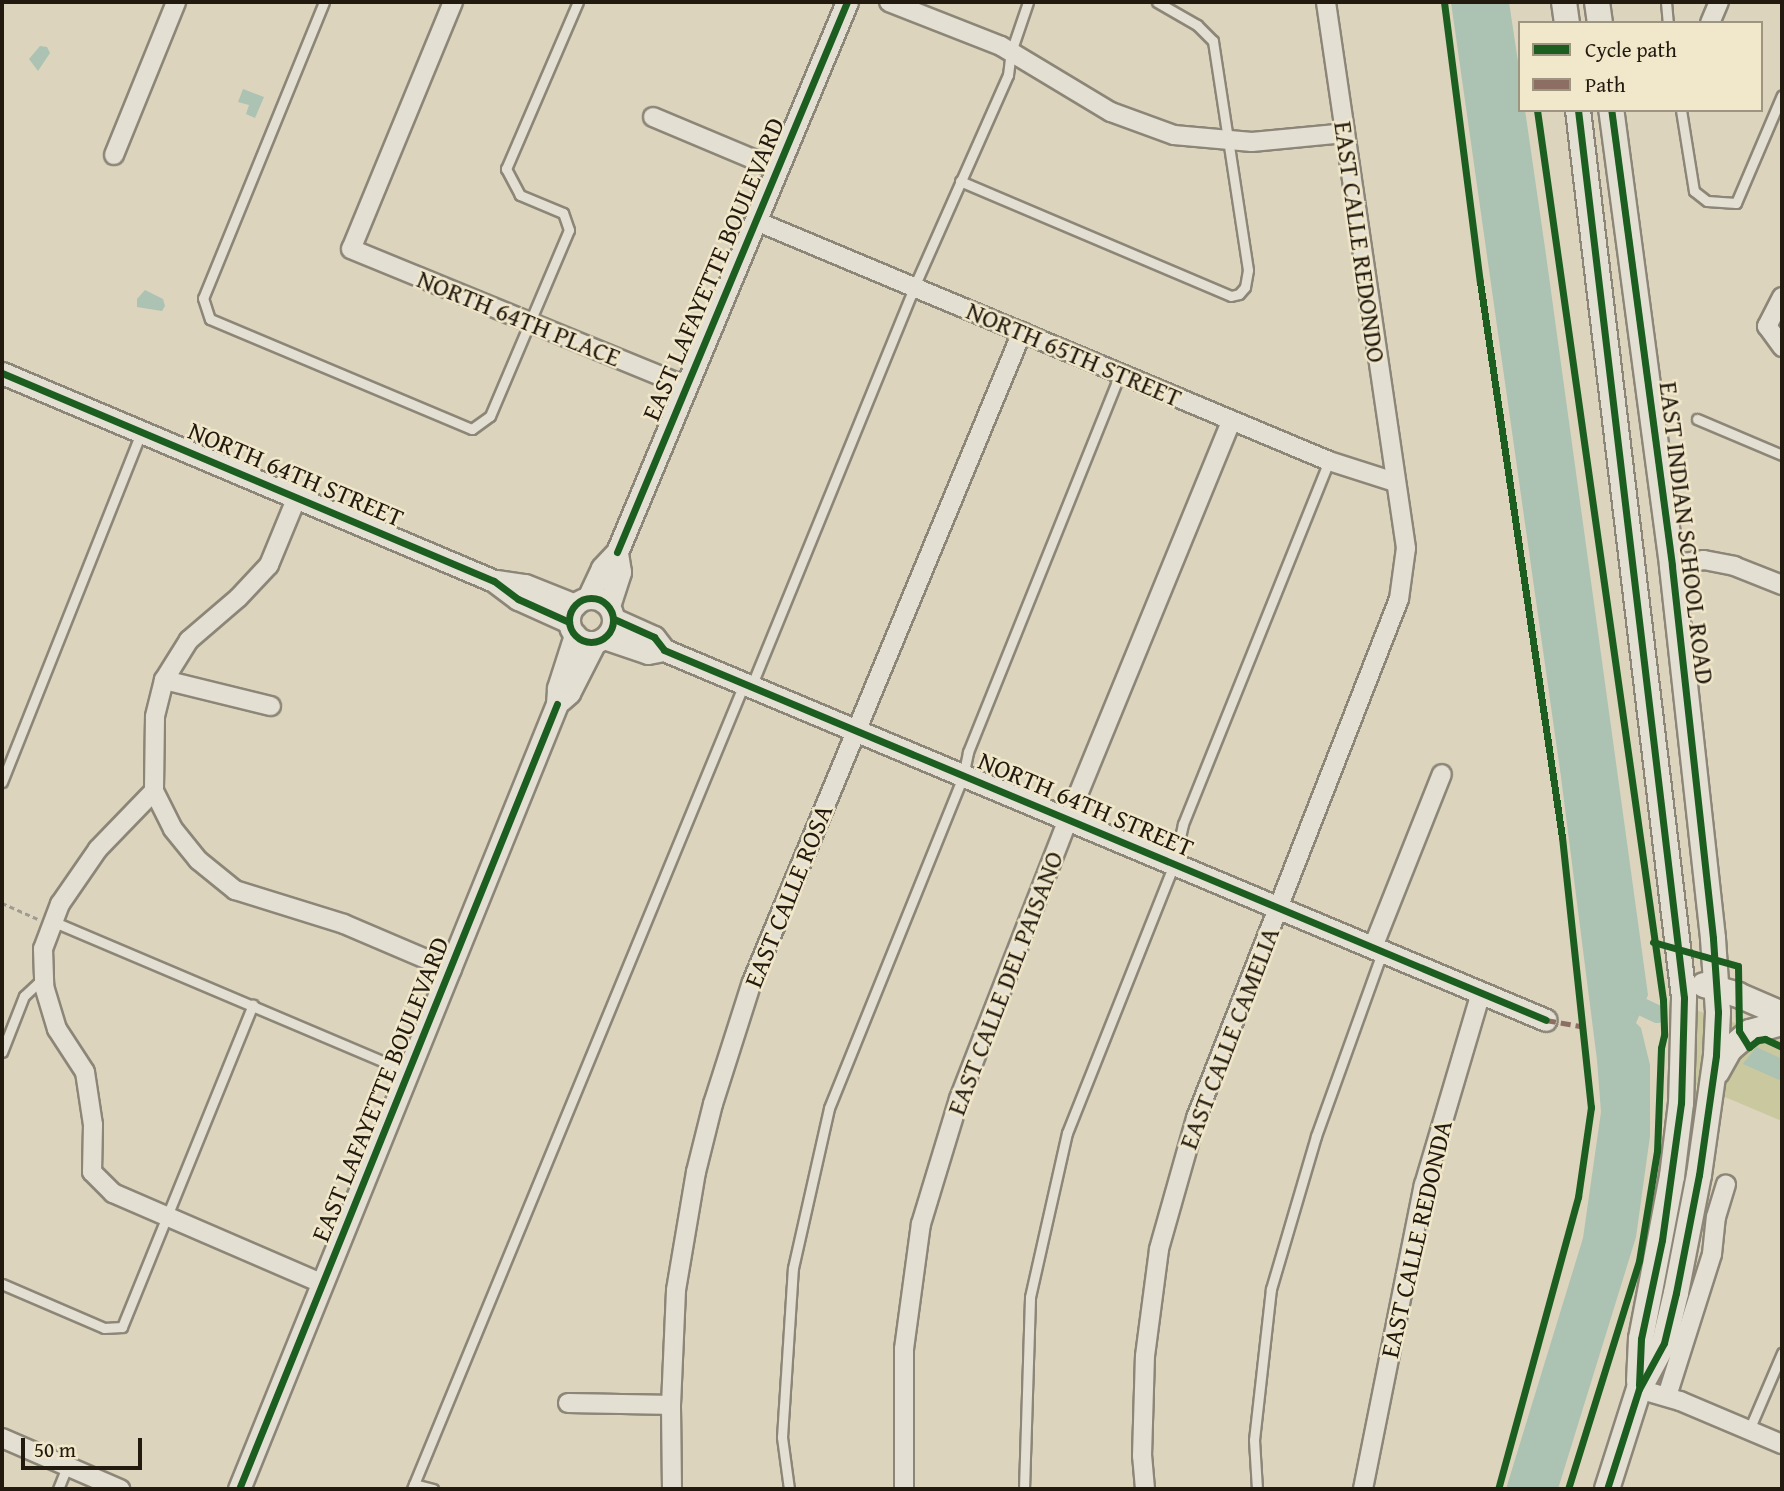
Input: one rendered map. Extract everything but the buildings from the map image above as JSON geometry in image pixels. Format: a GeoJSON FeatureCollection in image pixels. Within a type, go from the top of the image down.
{"type":"FeatureCollection","features":[{"type":"Feature","properties":{"kind":"main road"},"geometry":{"type":"LineString","coordinates":[[1564,2],[1567,21]]}},
{"type":"Feature","properties":{"kind":"main road"},"geometry":{"type":"LineString","coordinates":[[1597,2],[1600,21]]}},
{"type":"Feature","properties":{"kind":"main road","name":"EAST INDIAN SCHOOL ROAD"},"geometry":{"type":"LineString","coordinates":[[1578,112],[1682,980],[1681,1103],[1662,1240],[1642,1339],[1639,1389]]}},
{"type":"Feature","properties":{"kind":"main road","name":"EAST INDIAN SCHOOL ROAD"},"geometry":{"type":"LineString","coordinates":[[1611,112],[1672,565],[1718,1012],[1697,1189],[1676,1293],[1664,1343],[1639,1389],[1611,1486]]}},
{"type":"Feature","properties":{"kind":"main road"},"geometry":{"type":"LineString","coordinates":[[1657,769],[1696,789]]}},
{"type":"Feature","properties":{"kind":"main road"},"geometry":{"type":"LineString","coordinates":[[1682,980],[1716,988],[1782,1014]]}},
{"type":"Feature","properties":{"kind":"main road","name":"EAST INDIAN SCHOOL ROAD"},"geometry":{"type":"LineString","coordinates":[[1711,1088],[1729,1050],[1755,1029],[1782,1023]]}},
{"type":"Feature","properties":{"kind":"street"},"geometry":{"type":"LineString","coordinates":[[114,155],[176,2]]}},
{"type":"Feature","properties":{"kind":"street","name":"NORTH 64TH PLACE"},"geometry":{"type":"LineString","coordinates":[[453,2],[351,249],[687,387]]}},
{"type":"Feature","properties":{"kind":"street","name":"EAST LAFAYETTE BOULEVARD"},"geometry":{"type":"LineString","coordinates":[[239,1489],[452,970],[557,704],[558,688],[591,621],[602,568],[617,552],[846,2]]}},
{"type":"Feature","properties":{"kind":"street"},"geometry":{"type":"LineString","coordinates":[[889,2],[1011,52],[1111,112],[1174,135],[1252,142],[1345,133]]}},
{"type":"Feature","properties":{"kind":"street","name":"EAST CALLE REDONDO"},"geometry":{"type":"LineString","coordinates":[[1326,2],[1395,482]]}},
{"type":"Feature","properties":{"kind":"street"},"geometry":{"type":"LineString","coordinates":[[1711,21],[1719,2]]}},
{"type":"Feature","properties":{"kind":"street"},"geometry":{"type":"LineString","coordinates":[[653,117],[777,169]]}},
{"type":"Feature","properties":{"kind":"street","name":"NORTH 65TH STREET"},"geometry":{"type":"LineString","coordinates":[[755,221],[1329,461],[1395,482]]}},
{"type":"Feature","properties":{"kind":"street"},"geometry":{"type":"LineString","coordinates":[[1782,297],[1767,326],[1782,347]]}},
{"type":"Feature","properties":{"kind":"street","name":"EAST CALLE ROSA"},"geometry":{"type":"LineString","coordinates":[[672,1489],[671,1405],[676,1290],[696,1172],[713,1104],[752,982],[1021,332]]}},
{"type":"Feature","properties":{"kind":"street","name":"NORTH 64TH STREET"},"geometry":{"type":"LineString","coordinates":[[2,373],[494,581],[518,599],[654,637],[664,650],[1546,1020]]}},
{"type":"Feature","properties":{"kind":"street","name":"EAST CALLE DEL PAISANO"},"geometry":{"type":"LineString","coordinates":[[904,1489],[904,1349],[921,1224],[959,1099],[1068,819],[1231,421]]}},
{"type":"Feature","properties":{"kind":"street","name":"EAST CALLE CAMELIA"},"geometry":{"type":"LineString","coordinates":[[1145,1489],[1142,1456],[1145,1356],[1159,1249],[1196,1118],[1399,599],[1406,548],[1395,482]]}},
{"type":"Feature","properties":{"kind":"street"},"geometry":{"type":"LineString","coordinates":[[298,497],[269,565],[238,598],[189,640],[164,680],[155,717],[154,791],[173,828],[198,860],[235,890],[344,924],[452,970]]}},
{"type":"Feature","properties":{"kind":"street"},"geometry":{"type":"LineString","coordinates":[[1672,565],[1704,561],[1734,566],[1782,585]]}},
{"type":"Feature","properties":{"kind":"street"},"geometry":{"type":"LineString","coordinates":[[164,680],[271,706]]}},
{"type":"Feature","properties":{"kind":"street"},"geometry":{"type":"LineString","coordinates":[[1378,949],[1442,774]]}},
{"type":"Feature","properties":{"kind":"street"},"geometry":{"type":"LineString","coordinates":[[154,791],[98,849],[60,904],[43,949],[44,977],[57,1029],[85,1072],[93,1125],[92,1172],[113,1193],[323,1284]]}},
{"type":"Feature","properties":{"kind":"street","name":"EAST CALLE REDONDA"},"geometry":{"type":"LineString","coordinates":[[1363,1489],[1424,1185],[1481,992]]}},
{"type":"Feature","properties":{"kind":"street"},"geometry":{"type":"LineString","coordinates":[[1667,1396],[1712,1254],[1716,1217],[1726,1184]]}},
{"type":"Feature","properties":{"kind":"street"},"geometry":{"type":"LineString","coordinates":[[1639,1389],[1667,1396],[1782,1444]]}},
{"type":"Feature","properties":{"kind":"street"},"geometry":{"type":"LineString","coordinates":[[568,1403],[671,1405]]}},
{"type":"Feature","properties":{"kind":"street"},"geometry":{"type":"LineString","coordinates":[[2,1438],[120,1489]]}},
{"type":"Feature","properties":{"kind":"lane"},"geometry":{"type":"LineString","coordinates":[[324,2],[203,298],[210,318],[472,429],[490,416],[569,230],[563,214],[520,195],[506,169],[578,2]]}},
{"type":"Feature","properties":{"kind":"lane"},"geometry":{"type":"LineString","coordinates":[[433,1489],[413,1486],[914,287],[1008,75],[1011,52],[1028,2]]}},
{"type":"Feature","properties":{"kind":"lane"},"geometry":{"type":"LineString","coordinates":[[960,181],[1231,296],[1239,294],[1245,287],[1248,270],[1213,41],[1198,25],[1157,2]]}},
{"type":"Feature","properties":{"kind":"lane"},"geometry":{"type":"LineString","coordinates":[[1666,2],[1668,21]]}},
{"type":"Feature","properties":{"kind":"lane"},"geometry":{"type":"LineString","coordinates":[[1681,112],[1694,191],[1707,201],[1736,203],[1782,95]]}},
{"type":"Feature","properties":{"kind":"lane"},"geometry":{"type":"LineString","coordinates":[[789,1489],[782,1437],[793,1268],[829,1108],[963,776],[968,752],[1120,374]]}},
{"type":"Feature","properties":{"kind":"lane"},"geometry":{"type":"LineString","coordinates":[[1697,419],[1782,455]]}},
{"type":"Feature","properties":{"kind":"lane"},"geometry":{"type":"LineString","coordinates":[[2,782],[142,432]]}},
{"type":"Feature","properties":{"kind":"lane"},"geometry":{"type":"LineString","coordinates":[[1024,1489],[1030,1297],[1067,1133],[1174,864],[1183,824],[1329,461]]}},
{"type":"Feature","properties":{"kind":"lane"},"geometry":{"type":"LineString","coordinates":[[52,923],[410,1072]]}},
{"type":"Feature","properties":{"kind":"lane"},"geometry":{"type":"LineString","coordinates":[[1257,1489],[1254,1440],[1271,1289],[1316,1136],[1378,949]]}},
{"type":"Feature","properties":{"kind":"lane"},"geometry":{"type":"LineString","coordinates":[[2,1052],[24,996],[44,977]]}},
{"type":"Feature","properties":{"kind":"lane"},"geometry":{"type":"LineString","coordinates":[[2,1284],[104,1328],[122,1327],[253,1005]]}},
{"type":"Feature","properties":{"kind":"lane"},"geometry":{"type":"LineString","coordinates":[[1749,1430],[1782,1353]]}},
{"type":"Feature","properties":{"kind":"lane"},"geometry":{"type":"LineString","coordinates":[[58,1489],[68,1467]]}},
{"type":"Feature","properties":{"kind":"path"},"geometry":{"type":"LineString","coordinates":[[2,903],[52,923]]}},
{"type":"Feature","properties":{"kind":"green space"},"geometry":{"type":"Polygon","coordinates":[[[1674,1003],[1782,1038],[1782,1121],[1673,1075],[1674,1003]]]}},
{"type":"Feature","properties":{"kind":"shaded area"},"geometry":{"type":"Polygon","coordinates":[[[1451,2],[1509,2],[1518,62],[1518,112],[1525,112],[1648,995],[1636,1023],[1641,1028],[1650,1065],[1650,1136],[1636,1237],[1558,1489],[1506,1489],[1583,1238],[1601,1112],[1597,1060],[1561,777],[1451,2]]]}},
{"type":"Feature","properties":{"kind":"shaded area"},"geometry":{"type":"Polygon","coordinates":[[[40,46],[47,47],[50,53],[38,71],[29,59],[40,46]]]}},
{"type":"Feature","properties":{"kind":"shaded area"},"geometry":{"type":"Polygon","coordinates":[[[243,89],[264,97],[255,118],[246,114],[249,105],[238,102],[243,89]]]}},
{"type":"Feature","properties":{"kind":"shaded area"},"geometry":{"type":"Polygon","coordinates":[[[145,290],[163,299],[165,306],[162,311],[137,307],[137,299],[145,290]]]}},
{"type":"Feature","properties":{"kind":"shaded area"},"geometry":{"type":"Polygon","coordinates":[[[1756,1047],[1782,1059],[1782,1081],[1743,1064],[1756,1047]]]}},
{"type":"Feature","properties":{"kind":"waterway"},"geometry":{"type":"LineString","coordinates":[[1623,998],[1658,1014]]}},
{"type":"Feature","properties":{"kind":"marked path"},"geometry":{"type":"LineString","coordinates":[[1546,1020],[1584,1027]]}},
{"type":"Feature","properties":{"kind":"cycle path"},"geometry":{"type":"LineString","coordinates":[[617,552],[847,2]]}},
{"type":"Feature","properties":{"kind":"cycle path"},"geometry":{"type":"LineString","coordinates":[[1444,2],[1480,282],[1562,837],[1591,1107],[1578,1197],[1498,1489]]}},
{"type":"Feature","properties":{"kind":"cycle path"},"geometry":{"type":"LineString","coordinates":[[1537,112],[1663,1000],[1664,1035],[1661,1048],[1657,1151],[1639,1261],[1568,1489]]}},
{"type":"Feature","properties":{"kind":"cycle path"},"geometry":{"type":"LineString","coordinates":[[1578,112],[1684,998],[1681,1103],[1662,1240],[1641,1339],[1639,1385]]}},
{"type":"Feature","properties":{"kind":"cycle path"},"geometry":{"type":"LineString","coordinates":[[1607,1489],[1639,1389],[1664,1343],[1676,1293],[1699,1175],[1716,1055],[1718,1012],[1713,938],[1672,565],[1611,112]]}},
{"type":"Feature","properties":{"kind":"cycle path"},"geometry":{"type":"LineString","coordinates":[[2,373],[494,581],[518,599],[569,622]]}},
{"type":"Feature","properties":{"kind":"cycle path"},"geometry":{"type":"LineString","coordinates":[[591,598],[600,599],[607,604],[612,611],[613,620],[612,629],[607,636],[600,641],[591,642],[582,641],[575,636],[570,629],[569,620],[570,611],[575,604],[582,599],[591,598]]}},
{"type":"Feature","properties":{"kind":"cycle path"},"geometry":{"type":"LineString","coordinates":[[614,619],[654,637],[664,650],[1546,1020]]}},
{"type":"Feature","properties":{"kind":"cycle path"},"geometry":{"type":"LineString","coordinates":[[239,1489],[557,704]]}},
{"type":"Feature","properties":{"kind":"cycle path"},"geometry":{"type":"LineString","coordinates":[[1653,942],[1738,966],[1739,1031],[1749,1047],[1758,1040],[1765,1039],[1782,1047]]}}]}
